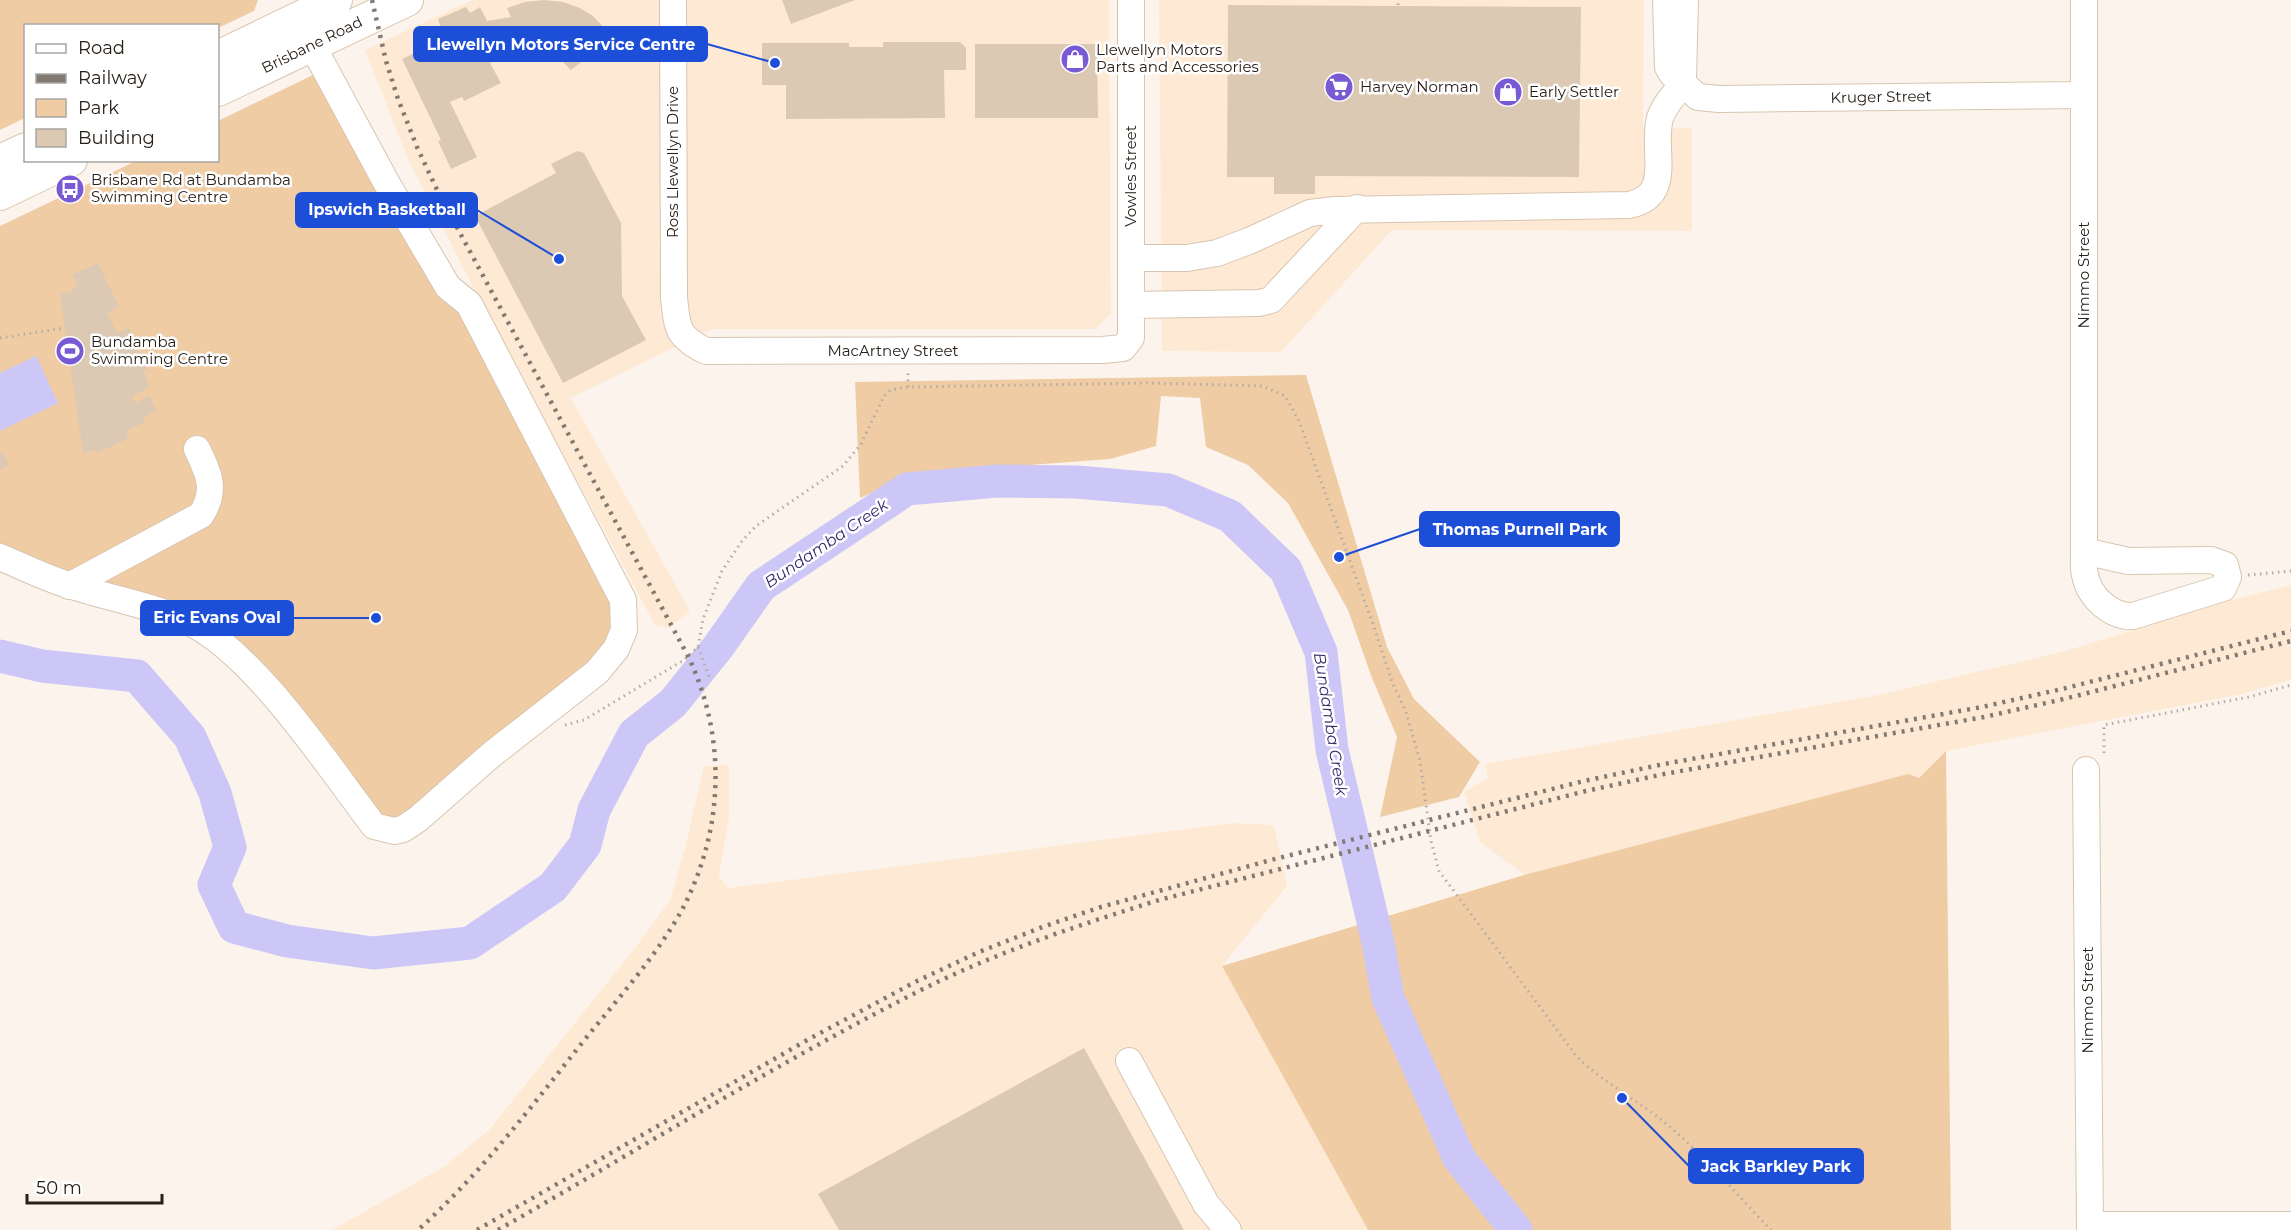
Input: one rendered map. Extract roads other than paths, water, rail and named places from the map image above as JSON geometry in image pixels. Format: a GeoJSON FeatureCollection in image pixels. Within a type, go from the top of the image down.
{"type":"FeatureCollection","features":[{"type":"Feature","properties":{"kind":"main road","name":"Brisbane Road"},"geometry":{"type":"LineString","coordinates":[[219,89],[304,21],[336,0]]}},
{"type":"Feature","properties":{"kind":"main road","name":"Brisbane Road"},"geometry":{"type":"LineString","coordinates":[[219,57],[304,21],[407,0]]}},
{"type":"Feature","properties":{"kind":"main road"},"geometry":{"type":"LineString","coordinates":[[0,161],[24,149]]}},
{"type":"Feature","properties":{"kind":"main road"},"geometry":{"type":"LineString","coordinates":[[0,194],[67,162]]}},
{"type":"Feature","properties":{"kind":"street","name":"Ross Llewellyn Drive"},"geometry":{"type":"LineString","coordinates":[[673,0],[676,323]]}},
{"type":"Feature","properties":{"kind":"street","name":"Vowles Street"},"geometry":{"type":"LineString","coordinates":[[1123,348],[1131,338],[1131,0]]}},
{"type":"Feature","properties":{"kind":"street","name":"Kruger Street"},"geometry":{"type":"LineString","coordinates":[[1666,0],[1668,67],[1672,74],[1698,97],[1719,99],[2084,95]]}},
{"type":"Feature","properties":{"kind":"street"},"geometry":{"type":"LineString","coordinates":[[1131,258],[1187,258],[1217,253],[1310,213],[1358,208],[1629,205],[1640,203],[1651,196],[1657,185],[1659,120],[1664,108],[1683,84],[1685,0]]}},
{"type":"Feature","properties":{"kind":"street","name":"Nimmo Street"},"geometry":{"type":"LineString","coordinates":[[2084,0],[2084,551],[2085,574],[2100,603],[2111,611],[2125,616],[2133,616],[2223,588],[2228,577],[2225,565],[2211,560],[2128,561],[2084,551]]}},
{"type":"Feature","properties":{"kind":"street"},"geometry":{"type":"LineString","coordinates":[[0,557],[69,586],[177,618],[214,638],[248,669],[282,706],[374,826],[383,830],[403,829],[418,819],[490,755],[597,672],[616,649],[624,630],[623,600],[469,304],[448,287],[386,182],[304,21]]}},
{"type":"Feature","properties":{"kind":"street"},"geometry":{"type":"LineString","coordinates":[[1131,305],[1244,304],[1271,300],[1358,208]]}},
{"type":"Feature","properties":{"kind":"street","name":"MacArtney Street"},"geometry":{"type":"LineString","coordinates":[[676,323],[687,342],[706,351],[1123,348]]}},
{"type":"Feature","properties":{"kind":"street"},"geometry":{"type":"LineString","coordinates":[[69,586],[201,515],[208,504],[210,486],[208,472],[197,449]]}},
{"type":"Feature","properties":{"kind":"street","name":"Nimmo Street"},"geometry":{"type":"LineString","coordinates":[[2090,1228],[2095,761]]}},
{"type":"Feature","properties":{"kind":"street"},"geometry":{"type":"LineString","coordinates":[[1129,1061],[1206,1204],[1228,1230]]}},
{"type":"Feature","properties":{"kind":"street"},"geometry":{"type":"LineString","coordinates":[[2090,1228],[2291,1225]]}},
{"type":"Feature","properties":{"kind":"waterway","name":"Bundamba Creek"},"geometry":{"type":"LineString","coordinates":[[0,656],[42,666],[137,676],[190,737],[215,793],[230,847],[214,885],[234,927],[287,941],[373,953],[470,943],[553,887],[585,845],[594,810],[634,734],[673,703],[718,647],[761,586],[907,489],[997,481],[1077,482],[1168,490],[1230,516],[1286,570],[1321,652],[1332,750],[1378,942],[1388,998],[1459,1158],[1516,1230]]}},
{"type":"Feature","properties":{"kind":"railway"},"geometry":{"type":"LineString","coordinates":[[372,0],[386,61],[417,147],[439,194],[689,658],[701,688],[714,750],[713,813],[707,844],[698,874],[674,923],[633,980],[500,1145],[440,1210],[418,1230]]}},
{"type":"Feature","properties":{"kind":"railway"},"geometry":{"type":"LineString","coordinates":[[477,1230],[809,1039],[917,981],[979,952],[1101,907],[1271,860],[1584,781],[1664,764],[1982,707],[2291,631]]}},
{"type":"Feature","properties":{"kind":"railway"},"geometry":{"type":"LineString","coordinates":[[498,1230],[761,1077],[921,990],[1009,951],[1099,919],[1159,900],[1586,791],[1664,774],[1984,717],[2291,641]]}},
{"type":"Feature","properties":{"kind":"place","name":"Llewellyn Motors Parts and Accessories"},"geometry":{"type":"Point","coordinates":[1075,59]}},
{"type":"Feature","properties":{"kind":"place","name":"Llewellyn Motors Service Centre"},"geometry":{"type":"Point","coordinates":[775,63]}},
{"type":"Feature","properties":{"kind":"place","name":"Harvey Norman"},"geometry":{"type":"Point","coordinates":[1339,87]}},
{"type":"Feature","properties":{"kind":"place","name":"Early Settler"},"geometry":{"type":"Point","coordinates":[1508,92]}},
{"type":"Feature","properties":{"kind":"place","name":"Brisbane Rd at Bundamba Swimming Centre"},"geometry":{"type":"Point","coordinates":[70,189]}},
{"type":"Feature","properties":{"kind":"place","name":"Ipswich Basketball"},"geometry":{"type":"Point","coordinates":[559,259]}},
{"type":"Feature","properties":{"kind":"place","name":"Bundamba Swimming Centre"},"geometry":{"type":"Point","coordinates":[70,351]}},
{"type":"Feature","properties":{"kind":"place","name":"Thomas Purnell Park"},"geometry":{"type":"Point","coordinates":[1339,557]}},
{"type":"Feature","properties":{"kind":"place","name":"Eric Evans Oval"},"geometry":{"type":"Point","coordinates":[376,618]}},
{"type":"Feature","properties":{"kind":"place","name":"Jack Barkley Park"},"geometry":{"type":"Point","coordinates":[1622,1098]}}]}
